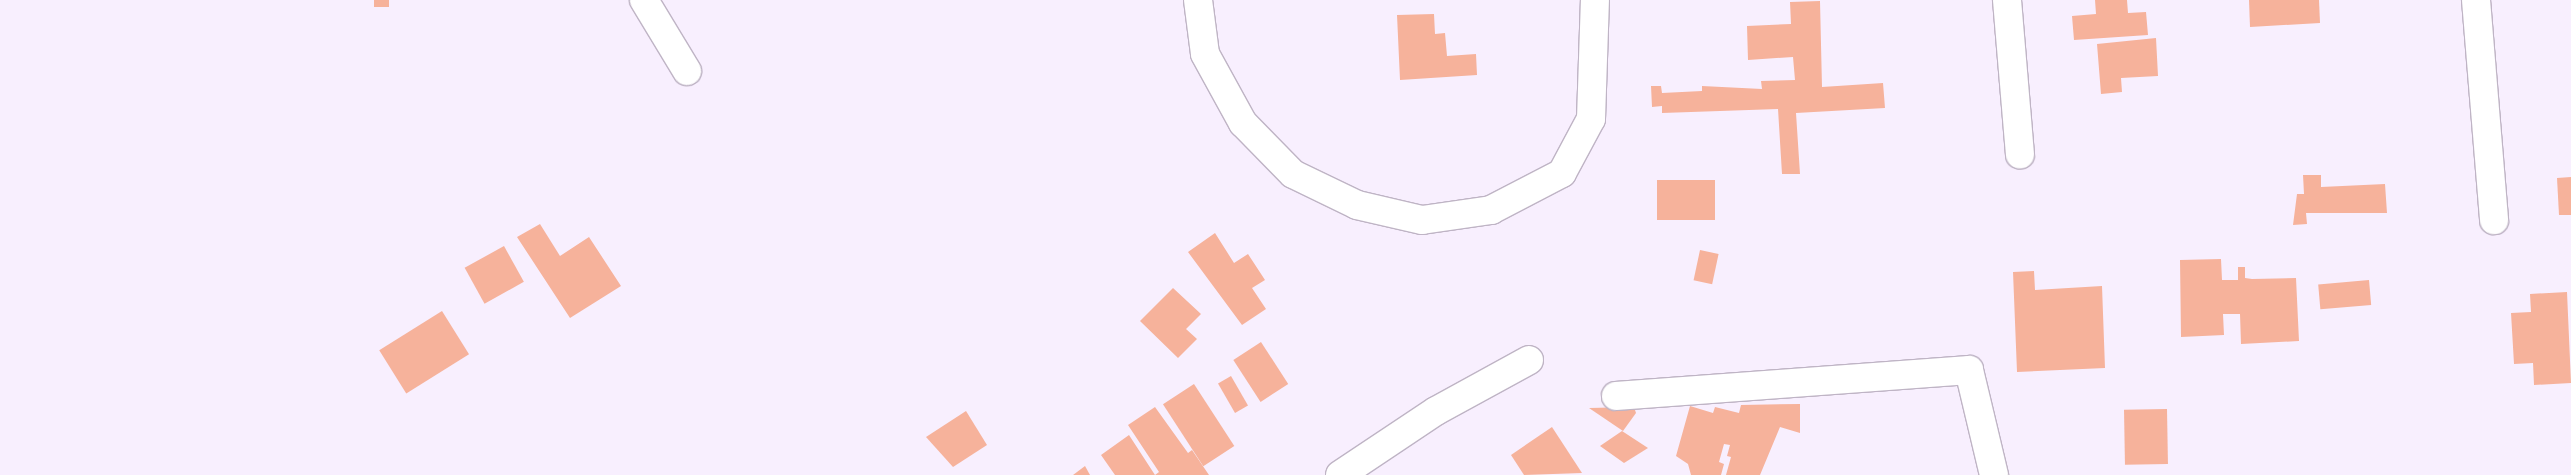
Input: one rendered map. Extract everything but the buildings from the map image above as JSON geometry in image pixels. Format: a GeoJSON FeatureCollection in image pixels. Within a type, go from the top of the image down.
{"type":"FeatureCollection","features":[{"type":"Feature","properties":{"kind":"street"},"geometry":{"type":"LineString","coordinates":[[644,0],[687,71]]}},
{"type":"Feature","properties":{"kind":"street"},"geometry":{"type":"LineString","coordinates":[[1198,0],[1205,54],[1243,123],[1293,174],[1357,206],[1422,220],[1491,210],[1562,173],[1591,119],[1595,0]]}},
{"type":"Feature","properties":{"kind":"street"},"geometry":{"type":"LineString","coordinates":[[2007,0],[2020,154]]}},
{"type":"Feature","properties":{"kind":"street"},"geometry":{"type":"LineString","coordinates":[[2476,0],[2494,220]]}},
{"type":"Feature","properties":{"kind":"street"},"geometry":{"type":"LineString","coordinates":[[1340,475],[1436,411],[1530,360]]}},
{"type":"Feature","properties":{"kind":"street"},"geometry":{"type":"LineString","coordinates":[[1616,396],[1969,370],[1994,475]]}}]}
